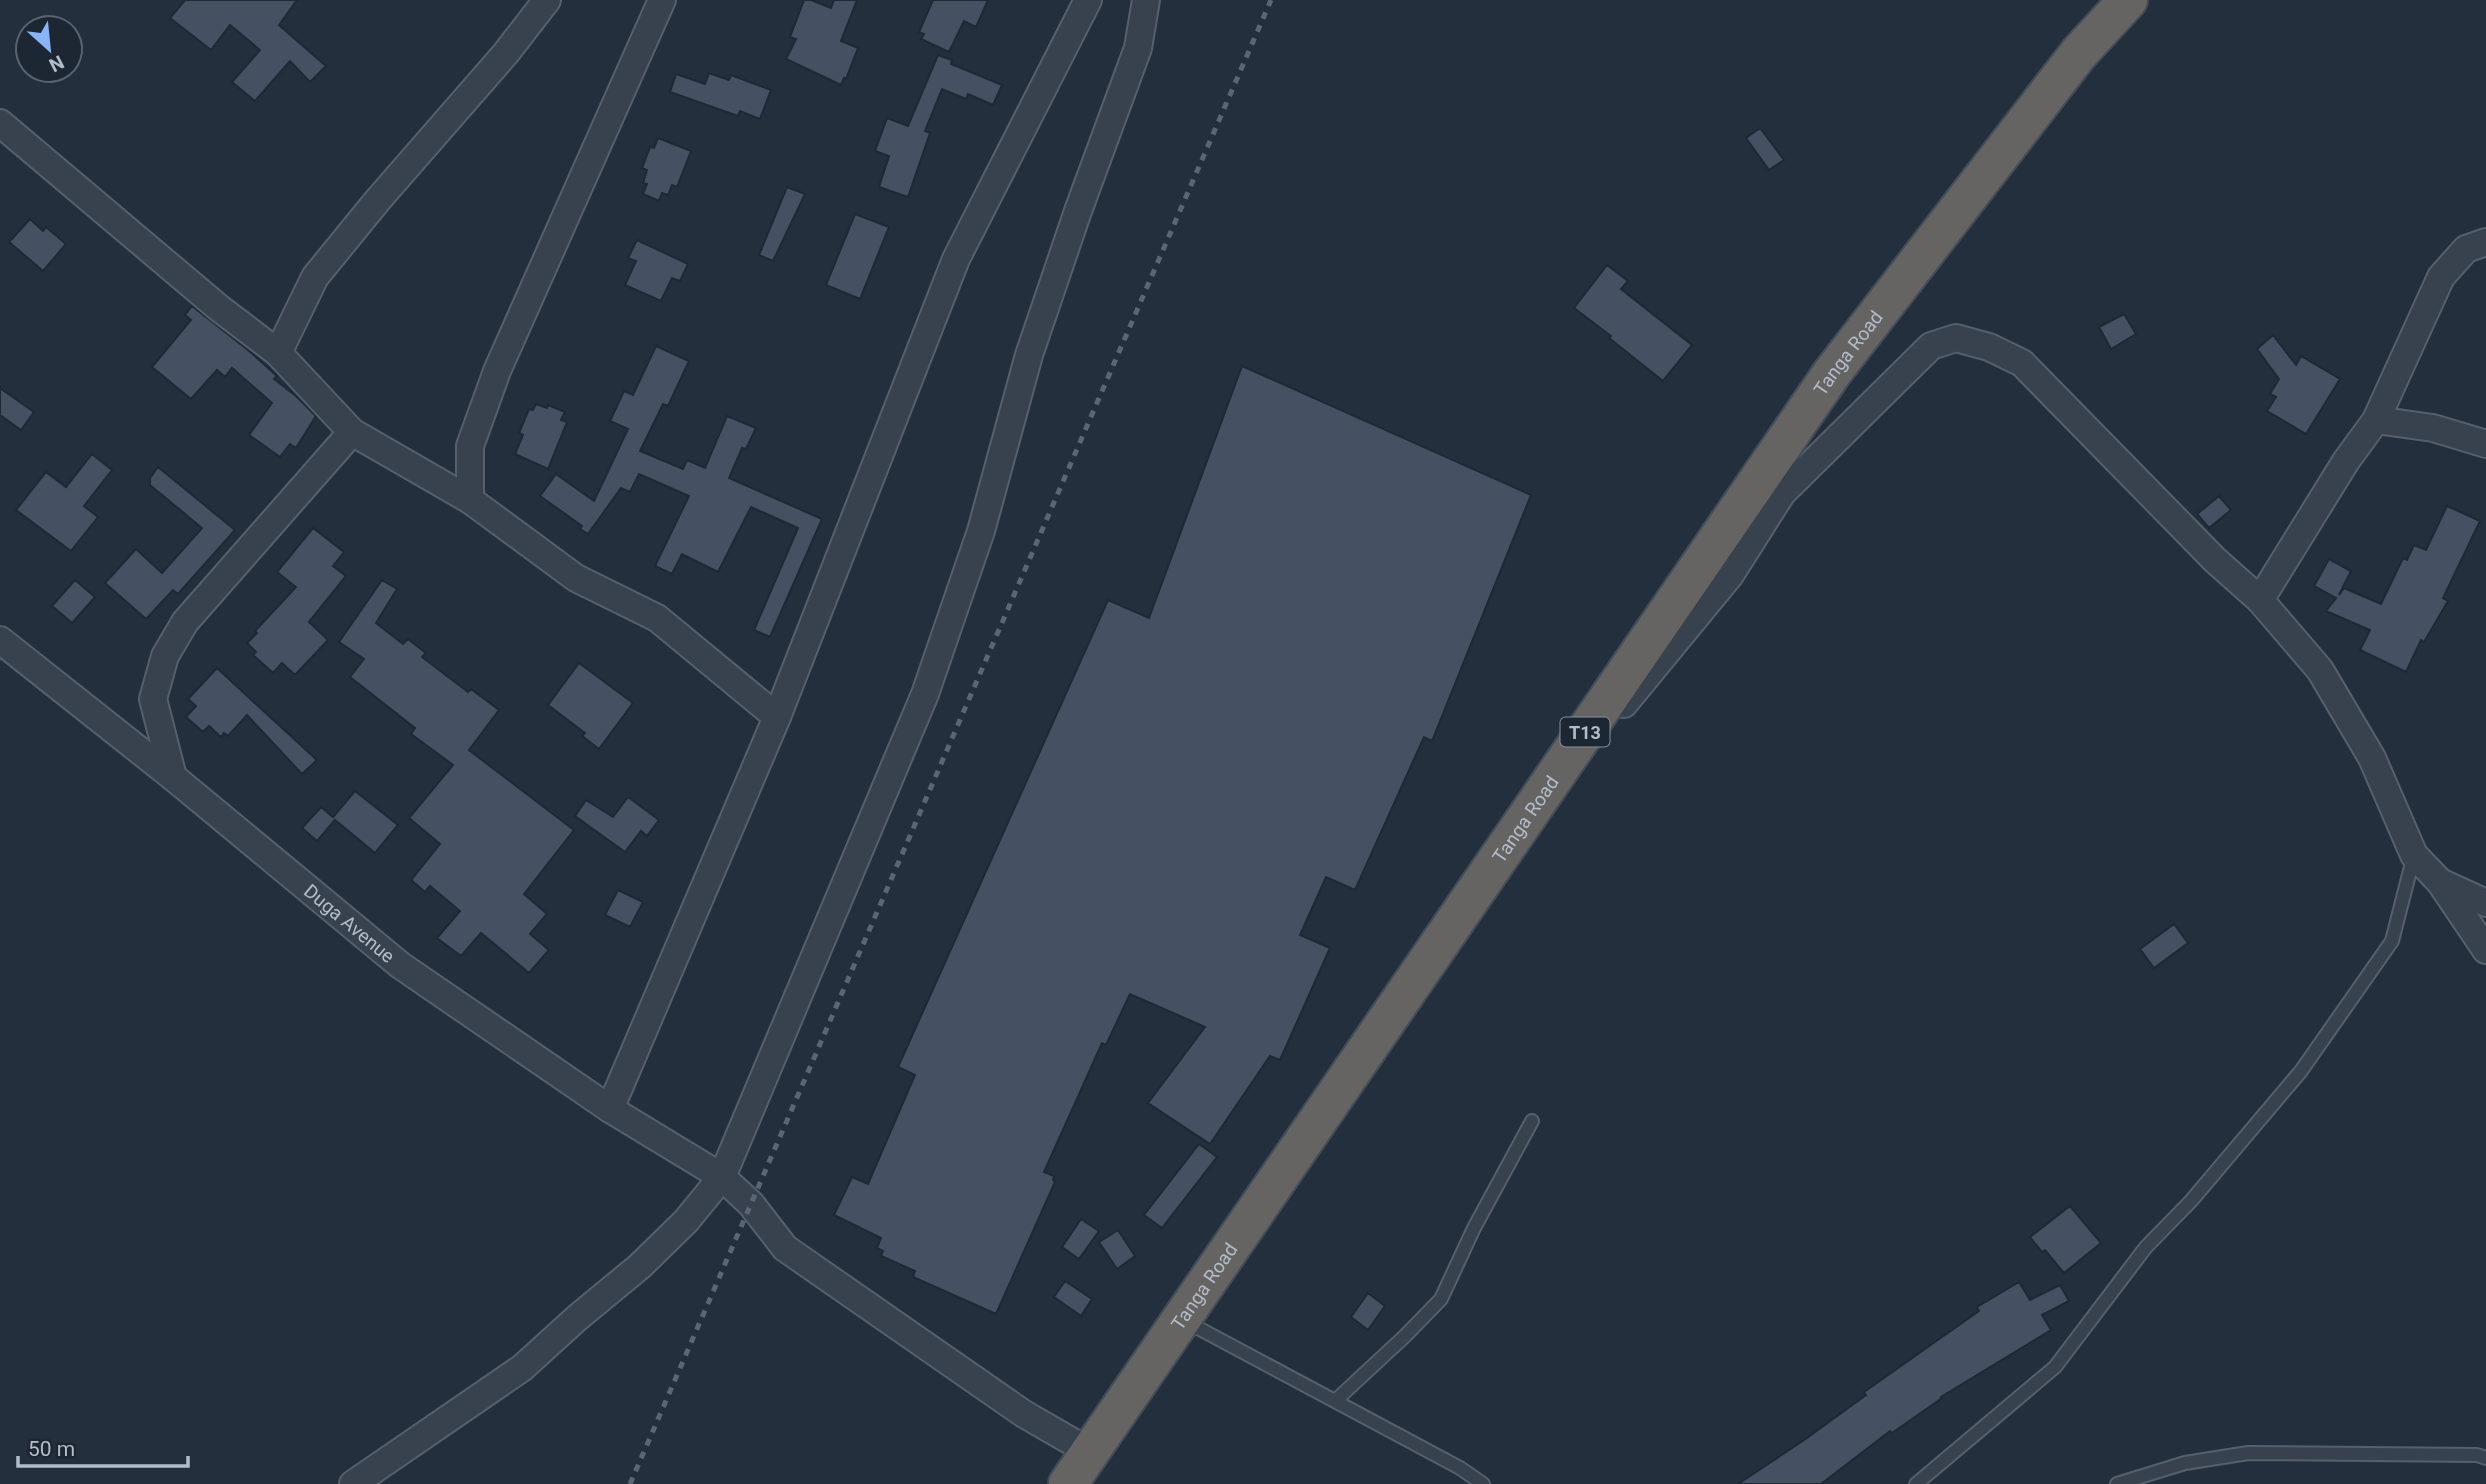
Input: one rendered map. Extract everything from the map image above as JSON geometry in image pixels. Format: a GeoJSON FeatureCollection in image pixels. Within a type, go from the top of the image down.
{"type":"FeatureCollection","features":[{"type":"Feature","properties":{"kind":"highway","name":"Tanga Road"},"geometry":{"type":"LineString","coordinates":[[1068,1484],[1832,373],[2079,53],[2128,0]]}},
{"type":"Feature","properties":{"kind":"street"},"geometry":{"type":"LineString","coordinates":[[278,352],[315,277],[547,0]]}},
{"type":"Feature","properties":{"kind":"street"},"geometry":{"type":"LineString","coordinates":[[470,500],[470,446],[497,371],[662,0]]}},
{"type":"Feature","properties":{"kind":"street"},"geometry":{"type":"LineString","coordinates":[[610,1109],[777,717],[956,259],[1088,0]]}},
{"type":"Feature","properties":{"kind":"street"},"geometry":{"type":"LineString","coordinates":[[353,1484],[522,1368],[640,1266],[686,1221],[722,1177],[925,694],[981,531],[1029,355],[1138,48],[1146,0]]}},
{"type":"Feature","properties":{"kind":"street"},"geometry":{"type":"LineString","coordinates":[[0,123],[209,299],[278,352],[352,432],[470,500],[576,578],[657,618],[777,717]]}},
{"type":"Feature","properties":{"kind":"street"},"geometry":{"type":"LineString","coordinates":[[2260,600],[2346,461],[2375,420],[2441,277],[2466,249],[2486,242]]}},
{"type":"Feature","properties":{"kind":"street"},"geometry":{"type":"LineString","coordinates":[[1557,773],[1628,700],[1721,585],[1782,493],[1931,346],[1956,338],[1989,347],[2022,363],[2216,560],[2260,600],[2326,681],[2372,758],[2414,855],[2440,882],[2486,950]]}},
{"type":"Feature","properties":{"kind":"street"},"geometry":{"type":"LineString","coordinates":[[2375,420],[2433,428],[2486,444]]}},
{"type":"Feature","properties":{"kind":"street"},"geometry":{"type":"LineString","coordinates":[[173,777],[153,699],[165,656],[185,622],[352,432]]}},
{"type":"Feature","properties":{"kind":"street","name":"Duga Avenue"},"geometry":{"type":"LineString","coordinates":[[0,640],[173,777],[400,965],[610,1109],[722,1177],[751,1204],[785,1248],[1024,1414],[1090,1452]]}},
{"type":"Feature","properties":{"kind":"street"},"geometry":{"type":"LineString","coordinates":[[2440,882],[2486,902]]}},
{"type":"Feature","properties":{"kind":"lane"},"geometry":{"type":"LineString","coordinates":[[1916,1484],[2055,1367],[2146,1247],[2191,1201],[2301,1071],[2392,941],[2414,855]]}},
{"type":"Feature","properties":{"kind":"lane"},"geometry":{"type":"LineString","coordinates":[[1335,1401],[1441,1299],[1474,1228],[1532,1121]]}},
{"type":"Feature","properties":{"kind":"lane"},"geometry":{"type":"LineString","coordinates":[[1182,1319],[1460,1468],[1483,1484]]}},
{"type":"Feature","properties":{"kind":"lane"},"geometry":{"type":"LineString","coordinates":[[2118,1484],[2185,1463],[2249,1453],[2477,1455],[2486,1458]]}},
{"type":"Feature","properties":{"kind":"building"},"geometry":{"type":"Polygon","coordinates":[[[185,0],[297,0],[279,25],[326,66],[310,82],[290,61],[255,101],[232,82],[260,50],[230,25],[211,50],[170,18],[185,0]]]}},
{"type":"Feature","properties":{"kind":"building"},"geometry":{"type":"Polygon","coordinates":[[[804,0],[831,8],[834,0],[857,0],[841,41],[858,48],[841,85],[786,59],[796,39],[790,37],[804,0]]]}},
{"type":"Feature","properties":{"kind":"building"},"geometry":{"type":"Polygon","coordinates":[[[933,0],[988,0],[976,27],[964,21],[949,52],[921,39],[924,34],[919,32],[933,0]]]}},
{"type":"Feature","properties":{"kind":"building"},"geometry":{"type":"Polygon","coordinates":[[[938,55],[952,60],[951,64],[1002,85],[993,105],[968,94],[966,99],[942,89],[925,131],[930,133],[908,197],[879,187],[889,156],[875,151],[887,118],[908,126],[938,55]]]}},
{"type":"Feature","properties":{"kind":"building"},"geometry":{"type":"Polygon","coordinates":[[[709,73],[729,80],[731,75],[771,90],[760,119],[740,111],[738,116],[670,92],[676,74],[705,84],[709,73]]]}},
{"type":"Feature","properties":{"kind":"building"},"geometry":{"type":"Polygon","coordinates":[[[1760,128],[1784,160],[1769,170],[1746,138],[1760,128]]]}},
{"type":"Feature","properties":{"kind":"building"},"geometry":{"type":"Polygon","coordinates":[[[658,138],[691,151],[677,187],[672,185],[668,195],[662,193],[659,201],[643,194],[647,184],[643,183],[647,170],[642,168],[650,147],[654,148],[658,138]]]}},
{"type":"Feature","properties":{"kind":"building"},"geometry":{"type":"Polygon","coordinates":[[[787,187],[805,194],[773,261],[759,255],[787,187]]]}},
{"type":"Feature","properties":{"kind":"building"},"geometry":{"type":"Polygon","coordinates":[[[855,214],[889,227],[860,299],[826,285],[855,214]]]}},
{"type":"Feature","properties":{"kind":"building"},"geometry":{"type":"Polygon","coordinates":[[[30,219],[43,231],[46,227],[66,244],[43,271],[9,242],[30,219]]]}},
{"type":"Feature","properties":{"kind":"building"},"geometry":{"type":"Polygon","coordinates":[[[637,240],[688,264],[680,281],[672,278],[661,301],[625,285],[636,261],[628,258],[637,240]]]}},
{"type":"Feature","properties":{"kind":"building"},"geometry":{"type":"Polygon","coordinates":[[[1607,265],[1628,281],[1621,289],[1692,345],[1663,381],[1574,308],[1607,265]]]}},
{"type":"Feature","properties":{"kind":"building"},"geometry":{"type":"Polygon","coordinates":[[[192,306],[248,350],[277,376],[274,379],[316,416],[296,448],[290,444],[280,457],[249,435],[272,403],[232,368],[225,377],[217,370],[191,399],[152,367],[191,320],[185,315],[192,306]]]}},
{"type":"Feature","properties":{"kind":"building"},"geometry":{"type":"Polygon","coordinates":[[[2124,314],[2136,334],[2111,349],[2099,327],[2124,314]]]}},
{"type":"Feature","properties":{"kind":"building"},"geometry":{"type":"Polygon","coordinates":[[[2273,335],[2296,365],[2301,356],[2340,379],[2306,434],[2267,411],[2276,397],[2270,394],[2279,379],[2257,349],[2273,335]]]}},
{"type":"Feature","properties":{"kind":"building"},"geometry":{"type":"Polygon","coordinates":[[[656,346],[689,361],[668,406],[663,404],[640,451],[683,469],[687,460],[705,468],[727,416],[756,428],[746,449],[742,448],[729,478],[822,519],[770,637],[754,630],[798,528],[751,507],[718,572],[682,554],[672,574],[655,566],[689,496],[639,474],[630,492],[621,488],[588,534],[580,529],[582,526],[540,496],[556,474],[594,501],[628,429],[610,421],[624,391],[633,395],[656,346]]]}},
{"type":"Feature","properties":{"kind":"building"},"geometry":{"type":"Polygon","coordinates":[[[1242,366],[1531,495],[1432,741],[1424,737],[1355,890],[1326,877],[1300,935],[1330,948],[1280,1060],[1270,1056],[1210,1144],[1148,1103],[1205,1027],[1130,994],[1106,1045],[1102,1043],[1044,1172],[1054,1176],[1055,1182],[996,1314],[913,1277],[915,1271],[881,1256],[883,1251],[877,1248],[881,1238],[834,1215],[852,1177],[868,1184],[915,1075],[898,1067],[1108,600],[1149,618],[1242,366]]]}},
{"type":"Feature","properties":{"kind":"building"},"geometry":{"type":"Polygon","coordinates":[[[0,388],[34,412],[21,430],[0,415],[0,388]]]}},
{"type":"Feature","properties":{"kind":"building"},"geometry":{"type":"Polygon","coordinates":[[[536,404],[547,408],[548,405],[565,412],[561,420],[567,422],[548,469],[515,454],[523,435],[519,433],[529,409],[533,410],[536,404]]]}},
{"type":"Feature","properties":{"kind":"building"},"geometry":{"type":"Polygon","coordinates":[[[92,454],[112,470],[84,506],[98,517],[71,551],[16,510],[46,472],[66,487],[92,454]]]}},
{"type":"Feature","properties":{"kind":"building"},"geometry":{"type":"Polygon","coordinates":[[[158,467],[235,530],[178,594],[173,590],[146,619],[105,583],[136,549],[162,573],[202,528],[150,485],[150,478],[158,467]]]}},
{"type":"Feature","properties":{"kind":"building"},"geometry":{"type":"Polygon","coordinates":[[[2219,496],[2231,510],[2209,528],[2197,514],[2219,496]]]}},
{"type":"Feature","properties":{"kind":"building"},"geometry":{"type":"Polygon","coordinates":[[[2447,506],[2480,521],[2443,598],[2448,601],[2424,642],[2421,640],[2406,672],[2360,650],[2370,630],[2326,611],[2336,598],[2314,586],[2329,559],[2351,571],[2339,595],[2344,588],[2381,604],[2403,558],[2407,560],[2414,545],[2426,550],[2447,506]]]}},
{"type":"Feature","properties":{"kind":"building"},"geometry":{"type":"Polygon","coordinates":[[[313,528],[344,552],[333,566],[346,576],[309,622],[328,640],[295,675],[282,663],[273,673],[253,655],[256,652],[247,643],[296,587],[277,572],[313,528]]]}},
{"type":"Feature","properties":{"kind":"building"},"geometry":{"type":"Polygon","coordinates":[[[75,580],[95,597],[72,623],[52,606],[75,580]]]}},
{"type":"Feature","properties":{"kind":"building"},"geometry":{"type":"Polygon","coordinates":[[[382,580],[397,589],[376,623],[403,644],[408,639],[426,653],[422,657],[468,692],[471,689],[499,710],[469,750],[574,830],[524,894],[547,914],[530,934],[549,950],[529,973],[481,933],[461,956],[437,938],[460,911],[430,886],[425,892],[411,880],[440,844],[409,818],[453,765],[411,734],[415,728],[350,677],[364,659],[339,642],[382,580]]]}},
{"type":"Feature","properties":{"kind":"building"},"geometry":{"type":"Polygon","coordinates":[[[579,663],[633,703],[599,749],[582,736],[585,733],[548,705],[579,663]]]}},
{"type":"Feature","properties":{"kind":"building"},"geometry":{"type":"Polygon","coordinates":[[[217,668],[317,760],[302,774],[247,715],[228,736],[224,733],[221,737],[209,726],[203,732],[186,717],[196,706],[188,699],[217,668]]]}},
{"type":"Feature","properties":{"kind":"building"},"geometry":{"type":"Polygon","coordinates":[[[355,791],[398,825],[375,853],[335,820],[317,841],[302,828],[321,807],[333,817],[355,791]]]}},
{"type":"Feature","properties":{"kind":"building"},"geometry":{"type":"Polygon","coordinates":[[[628,797],[659,820],[647,836],[641,831],[625,852],[575,816],[586,800],[613,817],[628,797]]]}},
{"type":"Feature","properties":{"kind":"building"},"geometry":{"type":"Polygon","coordinates":[[[618,890],[643,902],[630,927],[605,915],[618,890]]]}},
{"type":"Feature","properties":{"kind":"building"},"geometry":{"type":"Polygon","coordinates":[[[2174,924],[2188,943],[2154,968],[2140,949],[2174,924]]]}},
{"type":"Feature","properties":{"kind":"building"},"geometry":{"type":"Polygon","coordinates":[[[1199,1144],[1217,1157],[1162,1228],[1144,1215],[1199,1144]]]}},
{"type":"Feature","properties":{"kind":"building"},"geometry":{"type":"Polygon","coordinates":[[[2070,1206],[2101,1243],[2064,1273],[2030,1237],[2070,1206]]]}},
{"type":"Feature","properties":{"kind":"building"},"geometry":{"type":"Polygon","coordinates":[[[1081,1219],[1099,1231],[1079,1259],[1062,1247],[1081,1219]]]}},
{"type":"Feature","properties":{"kind":"building"},"geometry":{"type":"Polygon","coordinates":[[[1118,1230],[1135,1256],[1117,1269],[1099,1242],[1118,1230]]]}},
{"type":"Feature","properties":{"kind":"building"},"geometry":{"type":"Polygon","coordinates":[[[1065,1281],[1092,1299],[1081,1316],[1054,1297],[1065,1281]]]}},
{"type":"Feature","properties":{"kind":"building"},"geometry":{"type":"Polygon","coordinates":[[[2019,1282],[2030,1300],[2060,1285],[2069,1301],[2042,1315],[2051,1330],[1941,1397],[1892,1433],[1890,1431],[1821,1484],[1738,1484],[1866,1395],[1864,1392],[1979,1311],[1977,1307],[2019,1282]]]}},
{"type":"Feature","properties":{"kind":"building"},"geometry":{"type":"Polygon","coordinates":[[[1368,1293],[1385,1306],[1368,1330],[1351,1317],[1368,1293]]]}},
{"type":"Feature","properties":{"kind":"railway"},"geometry":{"type":"LineString","coordinates":[[630,1484],[1271,0]]}}]}
